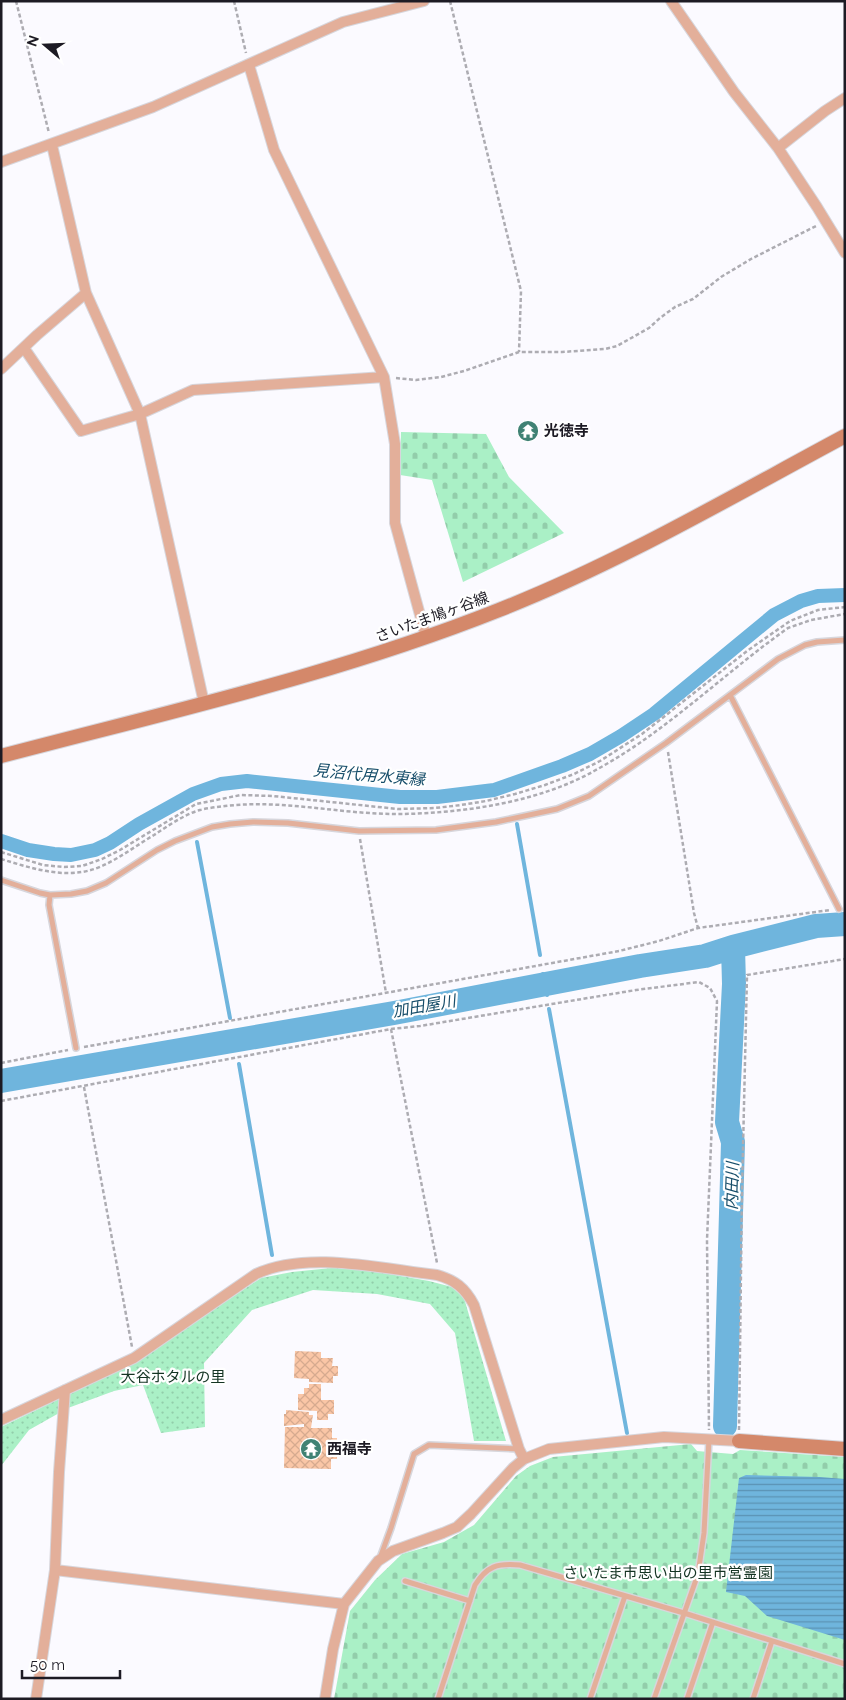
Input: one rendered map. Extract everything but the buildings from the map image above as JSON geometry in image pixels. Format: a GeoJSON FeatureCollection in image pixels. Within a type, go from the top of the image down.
{"type":"FeatureCollection","features":[{"type":"Feature","properties":{"kind":"main road","name":"さいたま鳩ヶ谷線"},"geometry":{"type":"LineString","coordinates":[[1,756],[329,670],[499,610],[584,574],[655,539],[845,436]]}},
{"type":"Feature","properties":{"kind":"main road"},"geometry":{"type":"LineString","coordinates":[[735,1440],[845,1449]]}},
{"type":"Feature","properties":{"kind":"street"},"geometry":{"type":"LineString","coordinates":[[1,162],[153,107],[343,22],[424,1]]}},
{"type":"Feature","properties":{"kind":"street"},"geometry":{"type":"LineString","coordinates":[[671,1],[734,92],[778,148],[845,253]]}},
{"type":"Feature","properties":{"kind":"street"},"geometry":{"type":"LineString","coordinates":[[249,65],[274,150],[384,377],[395,444],[395,523],[426,637]]}},
{"type":"Feature","properties":{"kind":"street"},"geometry":{"type":"LineString","coordinates":[[778,148],[825,111],[845,98]]}},
{"type":"Feature","properties":{"kind":"street"},"geometry":{"type":"LineString","coordinates":[[52,145],[86,293],[140,414],[204,703]]}},
{"type":"Feature","properties":{"kind":"street"},"geometry":{"type":"LineString","coordinates":[[1,368],[86,293]]}},
{"type":"Feature","properties":{"kind":"street"},"geometry":{"type":"LineString","coordinates":[[24,348],[81,431],[140,414],[193,390],[384,377]]}},
{"type":"Feature","properties":{"kind":"street"},"geometry":{"type":"LineString","coordinates":[[1,1420],[134,1358],[263,1271],[317,1262],[437,1275],[448,1278],[464,1289],[474,1305],[518,1449],[524,1459]]}},
{"type":"Feature","properties":{"kind":"street"},"geometry":{"type":"LineString","coordinates":[[36,1699],[55,1570],[65,1390]]}},
{"type":"Feature","properties":{"kind":"street"},"geometry":{"type":"LineString","coordinates":[[325,1699],[333,1649],[344,1604],[378,1561],[393,1551],[457,1527],[472,1514],[513,1468],[524,1459],[549,1449],[664,1438],[735,1440]]}},
{"type":"Feature","properties":{"kind":"street"},"geometry":{"type":"LineString","coordinates":[[55,1570],[344,1604]]}},
{"type":"Feature","properties":{"kind":"lane"},"geometry":{"type":"LineString","coordinates":[[1,880],[40,893],[50,894],[70,894],[97,888],[157,850],[188,835],[212,827],[253,822],[288,823],[359,831],[436,830],[496,822],[557,809],[589,796],[666,743],[778,659],[805,645],[845,640]]}},
{"type":"Feature","properties":{"kind":"lane"},"geometry":{"type":"LineString","coordinates":[[730,695],[839,909]]}},
{"type":"Feature","properties":{"kind":"lane"},"geometry":{"type":"LineString","coordinates":[[50,894],[49,905],[76,1048]]}},
{"type":"Feature","properties":{"kind":"lane"},"geometry":{"type":"LineString","coordinates":[[654,1699],[698,1574],[704,1534],[713,1439]]}},
{"type":"Feature","properties":{"kind":"lane"},"geometry":{"type":"LineString","coordinates":[[378,1561],[391,1528],[414,1454],[429,1445],[518,1449]]}},
{"type":"Feature","properties":{"kind":"lane"},"geometry":{"type":"LineString","coordinates":[[438,1699],[475,1585],[483,1572],[507,1564],[520,1565],[684,1613],[845,1664]]}},
{"type":"Feature","properties":{"kind":"lane"},"geometry":{"type":"LineString","coordinates":[[405,1581],[470,1601]]}},
{"type":"Feature","properties":{"kind":"lane"},"geometry":{"type":"LineString","coordinates":[[590,1699],[625,1596]]}},
{"type":"Feature","properties":{"kind":"lane"},"geometry":{"type":"LineString","coordinates":[[686,1699],[713,1622]]}},
{"type":"Feature","properties":{"kind":"lane"},"geometry":{"type":"LineString","coordinates":[[753,1699],[772,1640]]}},
{"type":"Feature","properties":{"kind":"path"},"geometry":{"type":"LineString","coordinates":[[16,1],[52,145]]}},
{"type":"Feature","properties":{"kind":"path"},"geometry":{"type":"LineString","coordinates":[[234,1],[249,65]]}},
{"type":"Feature","properties":{"kind":"path"},"geometry":{"type":"LineString","coordinates":[[450,1],[521,291],[519,352]]}},
{"type":"Feature","properties":{"kind":"path"},"geometry":{"type":"LineString","coordinates":[[384,377],[416,380],[441,378],[464,372],[519,352],[570,352],[617,346],[649,328],[675,307],[693,299],[721,277],[744,263],[826,221]]}},
{"type":"Feature","properties":{"kind":"path"},"geometry":{"type":"LineString","coordinates":[[1,852],[43,865],[82,866],[120,850],[196,804],[241,795],[273,796],[398,808],[435,808],[486,802],[515,794],[574,774],[600,761],[634,740],[747,651],[790,620],[818,610],[845,607]]}},
{"type":"Feature","properties":{"kind":"path"},"geometry":{"type":"LineString","coordinates":[[1,859],[48,872],[68,874],[86,871],[102,866],[199,810],[264,804],[388,814],[429,814],[469,810],[543,792],[575,780],[619,756],[673,718],[788,628],[824,617],[845,614]]}},
{"type":"Feature","properties":{"kind":"path"},"geometry":{"type":"LineString","coordinates":[[666,743],[698,928]]}},
{"type":"Feature","properties":{"kind":"path"},"geometry":{"type":"LineString","coordinates":[[359,831],[386,993]]}},
{"type":"Feature","properties":{"kind":"path"},"geometry":{"type":"LineString","coordinates":[[1,1063],[619,951],[659,941],[698,928],[839,909]]}},
{"type":"Feature","properties":{"kind":"path"},"geometry":{"type":"LineString","coordinates":[[735,1440],[747,976],[845,959]]}},
{"type":"Feature","properties":{"kind":"path"},"geometry":{"type":"LineString","coordinates":[[1,1101],[391,1029],[420,1026],[636,990],[699,982],[710,988],[717,1001],[707,1240],[713,1439]]}},
{"type":"Feature","properties":{"kind":"path"},"geometry":{"type":"LineString","coordinates":[[391,1029],[438,1268],[437,1275]]}},
{"type":"Feature","properties":{"kind":"path"},"geometry":{"type":"LineString","coordinates":[[84,1087],[134,1358]]}},
{"type":"Feature","properties":{"kind":"green space"},"geometry":{"type":"Polygon","coordinates":[[[401,432],[486,434],[509,477],[564,533],[463,582],[432,480],[400,475],[401,432]]]}},
{"type":"Feature","properties":{"kind":"green space","name":"大谷ホタルの里"},"geometry":{"type":"Polygon","coordinates":[[[331,1268],[355,1268],[429,1281],[452,1287],[464,1298],[506,1441],[474,1441],[455,1333],[430,1304],[377,1294],[313,1290],[252,1310],[204,1363],[205,1427],[161,1433],[143,1385],[114,1391],[68,1408],[29,1430],[1,1466],[1,1427],[134,1363],[261,1278],[292,1272],[331,1268]]]}},
{"type":"Feature","properties":{"kind":"green space","name":"さいたま市思い出の里市営霊園"},"geometry":{"type":"Polygon","coordinates":[[[691,1444],[697,1451],[733,1454],[740,1450],[845,1457],[845,1699],[334,1699],[350,1611],[375,1580],[402,1554],[444,1542],[474,1525],[516,1476],[530,1466],[553,1457],[691,1444]]]}},
{"type":"Feature","properties":{"kind":"water"},"geometry":{"type":"Polygon","coordinates":[[[746,1475],[845,1479],[845,1640],[767,1616],[745,1596],[726,1592],[739,1478],[746,1475]]]}},
{"type":"Feature","properties":{"kind":"waterway","name":"見沼代用水東縁"},"geometry":{"type":"LineString","coordinates":[[1,841],[28,850],[54,854],[71,855],[95,850],[193,794],[221,784],[247,781],[400,797],[437,797],[494,790],[562,766],[590,754],[621,736],[654,714],[774,615],[801,601],[818,596],[845,595]]}},
{"type":"Feature","properties":{"kind":"waterway"},"geometry":{"type":"LineString","coordinates":[[517,824],[540,955]]}},
{"type":"Feature","properties":{"kind":"waterway"},"geometry":{"type":"LineString","coordinates":[[197,842],[230,1018]]}},
{"type":"Feature","properties":{"kind":"waterway","name":"加田屋川"},"geometry":{"type":"LineString","coordinates":[[1,1081],[394,1013],[640,966],[705,956],[816,926],[845,924]]}},
{"type":"Feature","properties":{"kind":"waterway","name":"内田川"},"geometry":{"type":"LineString","coordinates":[[725,1426],[733,1142],[727,1122],[734,984],[733,947]]}},
{"type":"Feature","properties":{"kind":"waterway","name":"加田屋川"},"geometry":{"type":"LineString","coordinates":[[543,974],[547,995]]}},
{"type":"Feature","properties":{"kind":"waterway"},"geometry":{"type":"LineString","coordinates":[[549,1009],[627,1433]]}},
{"type":"Feature","properties":{"kind":"waterway","name":"加田屋川"},"geometry":{"type":"LineString","coordinates":[[233,1031],[236,1050]]}},
{"type":"Feature","properties":{"kind":"waterway"},"geometry":{"type":"LineString","coordinates":[[239,1064],[272,1255]]}},
{"type":"Feature","properties":{"kind":"place","name":"光徳寺"},"geometry":{"type":"Point","coordinates":[528,431]}},
{"type":"Feature","properties":{"kind":"place","name":"西福寺"},"geometry":{"type":"Point","coordinates":[311,1449]}}]}
